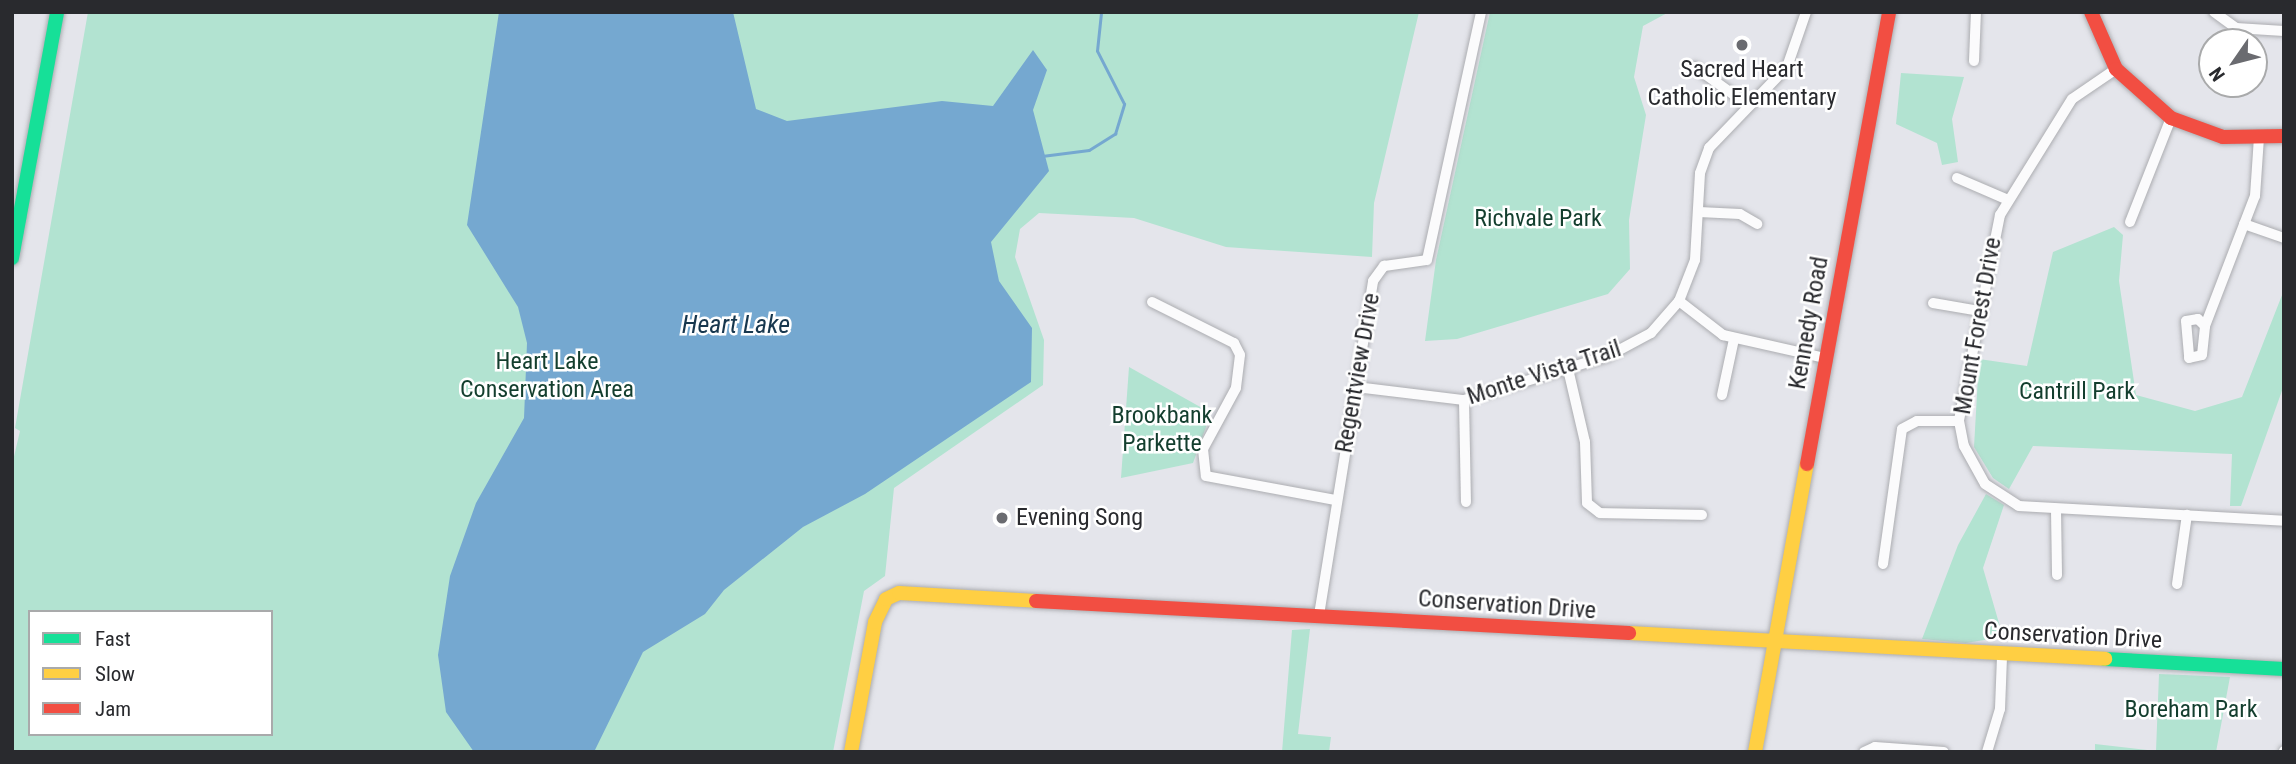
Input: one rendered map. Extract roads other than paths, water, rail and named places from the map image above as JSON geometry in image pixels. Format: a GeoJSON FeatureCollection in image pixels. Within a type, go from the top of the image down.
{"type":"FeatureCollection","features":[{"type":"Feature","properties":{"kind":"street"},"geometry":{"type":"LineString","coordinates":[[12,258],[57,12]]}},
{"type":"Feature","properties":{"kind":"street","name":"Regentview Drive"},"geometry":{"type":"LineString","coordinates":[[1319,615],[1336,500],[1377,270],[1427,260],[1481,12]]}},
{"type":"Feature","properties":{"kind":"street","name":"Monte Vista Trail"},"geometry":{"type":"LineString","coordinates":[[1356,387],[1464,400],[1568,369],[1638,342],[1679,301],[1695,260],[1709,148],[1787,67],[1806,12]]}},
{"type":"Feature","properties":{"kind":"street","name":"Kennedy Road"},"geometry":{"type":"LineString","coordinates":[[1755,752],[1889,12]]}},
{"type":"Feature","properties":{"kind":"street"},"geometry":{"type":"LineString","coordinates":[[1974,61],[1976,12]]}},
{"type":"Feature","properties":{"kind":"street"},"geometry":{"type":"LineString","coordinates":[[2091,12],[2116,69],[2171,118],[2223,137],[2284,136]]}},
{"type":"Feature","properties":{"kind":"street"},"geometry":{"type":"LineString","coordinates":[[2214,12],[2236,28],[2284,31]]}},
{"type":"Feature","properties":{"kind":"street"},"geometry":{"type":"LineString","coordinates":[[1695,67],[1748,105]]}},
{"type":"Feature","properties":{"kind":"street","name":"Mount Forest Drive"},"geometry":{"type":"LineString","coordinates":[[2116,69],[2072,99],[2008,200],[1993,237],[1959,421],[1970,462],[1985,484],[2019,506],[2284,521]]}},
{"type":"Feature","properties":{"kind":"street"},"geometry":{"type":"LineString","coordinates":[[2130,222],[2171,118]]}},
{"type":"Feature","properties":{"kind":"street"},"geometry":{"type":"LineString","coordinates":[[2205,326],[2261,173],[2259,137]]}},
{"type":"Feature","properties":{"kind":"street"},"geometry":{"type":"LineString","coordinates":[[1957,178],[2008,200]]}},
{"type":"Feature","properties":{"kind":"street"},"geometry":{"type":"LineString","coordinates":[[1699,212],[1740,214],[1757,224]]}},
{"type":"Feature","properties":{"kind":"street"},"geometry":{"type":"LineString","coordinates":[[2244,224],[2284,238]]}},
{"type":"Feature","properties":{"kind":"street"},"geometry":{"type":"LineString","coordinates":[[1679,301],[1734,339],[1825,358]]}},
{"type":"Feature","properties":{"kind":"street"},"geometry":{"type":"LineString","coordinates":[[1152,302],[1234,343],[1240,355],[1236,388],[1203,449],[1206,476],[1336,500]]}},
{"type":"Feature","properties":{"kind":"street"},"geometry":{"type":"LineString","coordinates":[[1933,303],[1980,311]]}},
{"type":"Feature","properties":{"kind":"street"},"geometry":{"type":"LineString","coordinates":[[1723,396],[1734,339]]}},
{"type":"Feature","properties":{"kind":"street"},"geometry":{"type":"LineString","coordinates":[[1568,369],[1586,442],[1587,503],[1600,513],[1702,515]]}},
{"type":"Feature","properties":{"kind":"street"},"geometry":{"type":"LineString","coordinates":[[1464,400],[1466,502]]}},
{"type":"Feature","properties":{"kind":"street"},"geometry":{"type":"LineString","coordinates":[[1882,564],[1902,429],[1917,421],[1959,421]]}},
{"type":"Feature","properties":{"kind":"street"},"geometry":{"type":"LineString","coordinates":[[2056,510],[2057,575]]}},
{"type":"Feature","properties":{"kind":"street"},"geometry":{"type":"LineString","coordinates":[[2177,584],[2188,515]]}},
{"type":"Feature","properties":{"kind":"street","name":"Conservation Drive"},"geometry":{"type":"LineString","coordinates":[[851,752],[875,622],[886,599],[899,593],[2284,670]]}},
{"type":"Feature","properties":{"kind":"street"},"geometry":{"type":"LineString","coordinates":[[1987,752],[2000,709],[2002,656]]}},
{"type":"Feature","properties":{"kind":"street"},"geometry":{"type":"LineString","coordinates":[[1864,752],[1875,747],[1944,752]]}},
{"type":"Feature","properties":{"kind":"water","name":"Heart Lake"},"geometry":{"type":"Polygon","coordinates":[[[499,12],[733,12],[756,109],[787,121],[942,101],[993,106],[1033,50],[1047,70],[1033,110],[1049,171],[991,242],[999,281],[1032,328],[1031,382],[865,494],[803,527],[724,590],[705,614],[643,652],[594,752],[474,752],[446,712],[438,655],[450,576],[476,503],[524,418],[527,343],[518,307],[467,225],[499,12]]]}},
{"type":"Feature","properties":{"kind":"waterway"},"geometry":{"type":"LineString","coordinates":[[1042,156],[1089,150],[1115,134],[1124,104],[1097,51],[1101,12]]}},
{"type":"Feature","properties":{"kind":"place","name":"Sacred Heart Catholic Elementary"},"geometry":{"type":"Point","coordinates":[1742,45]}},
{"type":"Feature","properties":{"kind":"place","name":"Evening Song"},"geometry":{"type":"Point","coordinates":[1002,518]}},
{"type":"Feature","properties":{"kind":"park label","name":"Richvale Park"},"geometry":{"type":"Point","coordinates":[1538,219]}},
{"type":"Feature","properties":{"kind":"park label","name":"Heart Lake Conservation Area"},"geometry":{"type":"Point","coordinates":[547,376]}},
{"type":"Feature","properties":{"kind":"park label","name":"Cantrill Park"},"geometry":{"type":"Point","coordinates":[2077,392]}},
{"type":"Feature","properties":{"kind":"park label","name":"Brookbank Parkette"},"geometry":{"type":"Point","coordinates":[1162,430]}},
{"type":"Feature","properties":{"kind":"park label","name":"Boreham Park"},"geometry":{"type":"Point","coordinates":[2191,710]}}]}
